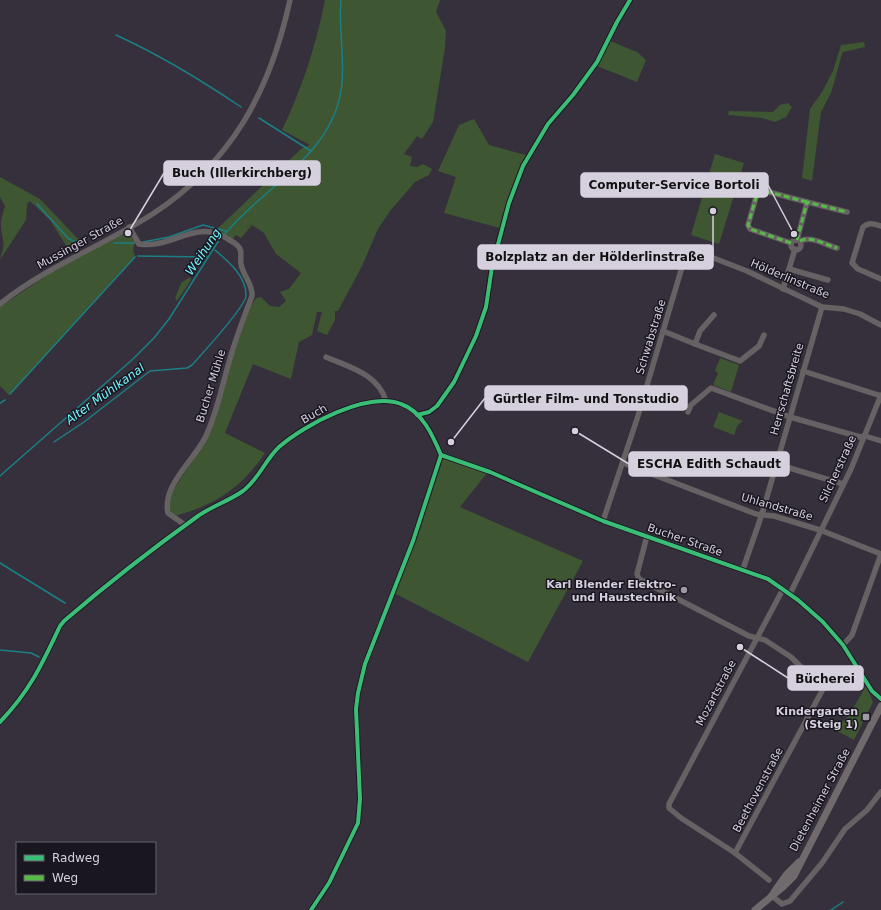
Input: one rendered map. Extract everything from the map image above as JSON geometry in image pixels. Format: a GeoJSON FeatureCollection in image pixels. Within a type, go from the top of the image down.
{"type":"FeatureCollection","features":[{"type":"Feature","properties":{"kind":"main road","name":"Dietenheimer Straße"},"geometry":{"type":"LineString","coordinates":[[755,910],[794,876],[800,861],[881,706]]}},
{"type":"Feature","properties":{"kind":"street","name":"Mussinger Straße"},"geometry":{"type":"LineString","coordinates":[[0,304],[38,278],[150,215],[181,193],[214,162],[231,141],[252,110],[267,79],[277,52],[290,0]]}},
{"type":"Feature","properties":{"kind":"street"},"geometry":{"type":"LineString","coordinates":[[795,249],[791,243],[753,232],[750,229],[748,225],[757,194],[765,191],[847,212]]}},
{"type":"Feature","properties":{"kind":"street"},"geometry":{"type":"LineString","coordinates":[[783,289],[795,249],[800,247],[799,240],[808,202]]}},
{"type":"Feature","properties":{"kind":"street"},"geometry":{"type":"LineString","coordinates":[[881,226],[867,224],[863,227],[852,263],[858,269],[881,279]]}},
{"type":"Feature","properties":{"kind":"street","name":"Bucher Mühle"},"geometry":{"type":"LineString","coordinates":[[129,228],[139,244],[149,246],[199,231],[218,233],[240,250],[241,264],[253,289],[252,296],[235,340],[212,421],[204,439],[169,493],[167,508],[168,513],[185,525]]}},
{"type":"Feature","properties":{"kind":"street"},"geometry":{"type":"LineString","coordinates":[[791,243],[793,241],[804,239],[816,240],[820,243],[837,248]]}},
{"type":"Feature","properties":{"kind":"street","name":"Hölderlinstraße"},"geometry":{"type":"LineString","coordinates":[[691,254],[703,254],[747,271],[822,306],[844,309],[860,314],[881,325]]}},
{"type":"Feature","properties":{"kind":"street","name":"Schwabstraße"},"geometry":{"type":"LineString","coordinates":[[604,521],[685,257],[691,254]]}},
{"type":"Feature","properties":{"kind":"street"},"geometry":{"type":"LineString","coordinates":[[789,269],[828,280]]}},
{"type":"Feature","properties":{"kind":"street","name":"Herrschaftsbreite"},"geometry":{"type":"LineString","coordinates":[[743,569],[762,514],[822,306]]}},
{"type":"Feature","properties":{"kind":"street"},"geometry":{"type":"LineString","coordinates":[[695,344],[700,331],[714,314]]}},
{"type":"Feature","properties":{"kind":"street"},"geometry":{"type":"LineString","coordinates":[[663,331],[740,361],[759,346],[764,336]]}},
{"type":"Feature","properties":{"kind":"street"},"geometry":{"type":"LineString","coordinates":[[326,357],[365,374],[376,383],[386,401]]}},
{"type":"Feature","properties":{"kind":"street"},"geometry":{"type":"LineString","coordinates":[[803,371],[881,395]]}},
{"type":"Feature","properties":{"kind":"street"},"geometry":{"type":"LineString","coordinates":[[688,412],[691,405],[711,388],[790,417],[860,438],[864,436],[881,441]]}},
{"type":"Feature","properties":{"kind":"street","name":"Silcherstraße"},"geometry":{"type":"LineString","coordinates":[[790,594],[843,484],[881,395]]}},
{"type":"Feature","properties":{"kind":"street","name":"Buch"},"geometry":{"type":"LineString","coordinates":[[185,525],[199,515],[234,497],[250,485],[279,447],[293,437],[340,410],[386,401],[400,403],[417,415],[430,432],[440,455]]}},
{"type":"Feature","properties":{"kind":"street"},"geometry":{"type":"LineString","coordinates":[[311,910],[329,883],[358,823],[360,798],[356,709],[360,681],[365,664],[413,541],[440,455]]}},
{"type":"Feature","properties":{"kind":"street","name":"Bucher Straße"},"geometry":{"type":"LineString","coordinates":[[440,455],[490,472],[604,521],[762,576],[790,594],[823,622],[843,645],[858,667],[867,684],[881,699]]}},
{"type":"Feature","properties":{"kind":"street","name":"Uhlandstraße"},"geometry":{"type":"LineString","coordinates":[[623,463],[756,514],[762,514],[820,530],[881,554]]}},
{"type":"Feature","properties":{"kind":"street"},"geometry":{"type":"LineString","coordinates":[[776,464],[843,484]]}},
{"type":"Feature","properties":{"kind":"street"},"geometry":{"type":"LineString","coordinates":[[0,722],[33,682],[60,626],[64,621],[99,591],[185,525]]}},
{"type":"Feature","properties":{"kind":"street"},"geometry":{"type":"LineString","coordinates":[[647,536],[637,574],[639,579],[756,639],[765,640],[791,656],[823,689]]}},
{"type":"Feature","properties":{"kind":"street"},"geometry":{"type":"LineString","coordinates":[[843,645],[852,635],[881,554]]}},
{"type":"Feature","properties":{"kind":"street","name":"Mozartstraße"},"geometry":{"type":"LineString","coordinates":[[735,853],[681,818],[669,808],[676,790],[783,589]]}},
{"type":"Feature","properties":{"kind":"street","name":"Beethovenstraße"},"geometry":{"type":"LineString","coordinates":[[735,853],[823,689],[846,672],[858,667]]}},
{"type":"Feature","properties":{"kind":"street"},"geometry":{"type":"LineString","coordinates":[[771,895],[782,904],[790,901],[819,867],[845,829],[867,810],[881,792]]}},
{"type":"Feature","properties":{"kind":"street"},"geometry":{"type":"LineString","coordinates":[[735,853],[769,880]]}},
{"type":"Feature","properties":{"kind":"green space"},"geometry":{"type":"Polygon","coordinates":[[[325,0],[440,0],[436,12],[446,31],[445,48],[433,122],[422,139],[417,136],[404,154],[412,157],[410,166],[417,167],[423,164],[432,169],[429,175],[415,182],[390,211],[378,229],[362,266],[338,311],[335,311],[335,320],[327,335],[317,331],[322,312],[317,312],[312,335],[299,342],[291,379],[253,364],[225,433],[265,453],[247,476],[226,494],[189,512],[174,516],[170,511],[170,497],[202,446],[249,309],[256,298],[261,297],[270,306],[279,307],[286,301],[280,292],[289,289],[301,273],[276,254],[264,233],[252,225],[241,238],[236,235],[232,240],[216,230],[301,149],[310,145],[282,130],[308,66],[325,0]]]}},
{"type":"Feature","properties":{"kind":"green space"},"geometry":{"type":"Polygon","coordinates":[[[610,41],[637,52],[646,60],[637,82],[597,66],[610,41]]]}},
{"type":"Feature","properties":{"kind":"green space"},"geometry":{"type":"Polygon","coordinates":[[[864,42],[865,47],[843,52],[842,54],[831,93],[821,112],[812,181],[802,178],[810,109],[822,92],[833,71],[841,45],[864,42]]]}},
{"type":"Feature","properties":{"kind":"green space"},"geometry":{"type":"Polygon","coordinates":[[[788,103],[792,107],[786,117],[775,122],[762,118],[728,115],[729,111],[773,112],[780,105],[788,103]]]}},
{"type":"Feature","properties":{"kind":"green space"},"geometry":{"type":"Polygon","coordinates":[[[474,119],[489,145],[526,155],[509,196],[500,228],[444,213],[456,177],[438,171],[459,125],[474,119]]]}},
{"type":"Feature","properties":{"kind":"green space"},"geometry":{"type":"Polygon","coordinates":[[[715,154],[744,163],[719,244],[691,235],[715,154]]]}},
{"type":"Feature","properties":{"kind":"green space"},"geometry":{"type":"Polygon","coordinates":[[[0,177],[40,199],[77,238],[86,240],[69,250],[50,220],[30,201],[27,204],[26,220],[0,260],[4,245],[1,223],[5,206],[0,197],[0,177]]]}},
{"type":"Feature","properties":{"kind":"green space"},"geometry":{"type":"Polygon","coordinates":[[[121,235],[130,236],[135,242],[133,250],[135,256],[9,395],[0,386],[0,307],[50,273],[121,235]]]}},
{"type":"Feature","properties":{"kind":"green space"},"geometry":{"type":"Polygon","coordinates":[[[214,236],[201,264],[197,261],[208,241],[214,236]]]}},
{"type":"Feature","properties":{"kind":"green space"},"geometry":{"type":"Polygon","coordinates":[[[190,277],[191,280],[177,301],[175,298],[181,283],[190,277]]]}},
{"type":"Feature","properties":{"kind":"green space"},"geometry":{"type":"Polygon","coordinates":[[[720,358],[739,365],[731,392],[713,385],[718,373],[715,371],[720,358]]]}},
{"type":"Feature","properties":{"kind":"green space"},"geometry":{"type":"Polygon","coordinates":[[[719,412],[743,421],[737,426],[734,435],[713,427],[719,412]]]}},
{"type":"Feature","properties":{"kind":"green space"},"geometry":{"type":"Polygon","coordinates":[[[444,457],[487,473],[460,507],[583,561],[528,662],[394,593],[439,460],[444,457]]]}},
{"type":"Feature","properties":{"kind":"green space"},"geometry":{"type":"Polygon","coordinates":[[[866,686],[873,702],[854,740],[835,730],[850,714],[866,686]]]}},
{"type":"Feature","properties":{"kind":"waterway","name":"Weihung"},"geometry":{"type":"LineString","coordinates":[[224,235],[240,218],[293,170],[324,135],[334,114],[341,91],[343,68],[340,23],[341,0]]}},
{"type":"Feature","properties":{"kind":"waterway"},"geometry":{"type":"LineString","coordinates":[[116,35],[180,68],[241,107]]}},
{"type":"Feature","properties":{"kind":"waterway"},"geometry":{"type":"LineString","coordinates":[[259,118],[311,151]]}},
{"type":"Feature","properties":{"kind":"waterway"},"geometry":{"type":"LineString","coordinates":[[37,204],[68,238],[73,241],[83,242]]}},
{"type":"Feature","properties":{"kind":"waterway"},"geometry":{"type":"LineString","coordinates":[[143,242],[169,237],[203,225],[226,231]]}},
{"type":"Feature","properties":{"kind":"waterway","name":"Weihung"},"geometry":{"type":"LineString","coordinates":[[0,476],[133,359],[154,338],[169,319],[221,237]]}},
{"type":"Feature","properties":{"kind":"waterway"},"geometry":{"type":"LineString","coordinates":[[114,243],[134,243]]}},
{"type":"Feature","properties":{"kind":"waterway","name":"Alter Mühlkanal"},"geometry":{"type":"LineString","coordinates":[[54,442],[84,422],[150,371],[187,368],[192,365],[223,330],[239,309],[246,295],[240,275],[231,264],[215,250]]}},
{"type":"Feature","properties":{"kind":"waterway"},"geometry":{"type":"LineString","coordinates":[[138,256],[208,257]]}},
{"type":"Feature","properties":{"kind":"waterway"},"geometry":{"type":"LineString","coordinates":[[10,394],[135,257]]}},
{"type":"Feature","properties":{"kind":"waterway"},"geometry":{"type":"LineString","coordinates":[[0,403],[5,400]]}},
{"type":"Feature","properties":{"kind":"waterway"},"geometry":{"type":"LineString","coordinates":[[0,563],[65,603]]}},
{"type":"Feature","properties":{"kind":"waterway"},"geometry":{"type":"LineString","coordinates":[[0,650],[31,653],[39,657]]}},
{"type":"Feature","properties":{"kind":"waterway"},"geometry":{"type":"LineString","coordinates":[[831,910],[843,902]]}},
{"type":"Feature","properties":{"kind":"marked path"},"geometry":{"type":"LineString","coordinates":[[791,243],[750,229],[748,225],[757,194],[765,191],[807,202]]}},
{"type":"Feature","properties":{"kind":"marked path"},"geometry":{"type":"LineString","coordinates":[[797,240],[807,202],[847,212]]}},
{"type":"Feature","properties":{"kind":"marked path"},"geometry":{"type":"LineString","coordinates":[[800,241],[809,239],[837,248]]}},
{"type":"Feature","properties":{"kind":"cycle path"},"geometry":{"type":"LineString","coordinates":[[417,415],[429,412],[437,406],[454,382],[476,336],[486,307],[492,267],[509,203],[523,166],[548,124],[573,95],[597,62],[630,0]]}},
{"type":"Feature","properties":{"kind":"cycle path"},"geometry":{"type":"LineString","coordinates":[[0,722],[20,699],[34,677],[64,621],[113,580],[203,512],[243,491],[253,481],[274,452],[290,438],[304,429],[337,412],[354,406],[371,402],[387,401],[401,404],[415,412],[426,425],[441,455]]}},
{"type":"Feature","properties":{"kind":"cycle path"},"geometry":{"type":"LineString","coordinates":[[441,455],[490,472],[603,521],[768,579],[798,600],[823,622],[843,645],[872,691],[881,699]]}},
{"type":"Feature","properties":{"kind":"cycle path"},"geometry":{"type":"LineString","coordinates":[[311,910],[329,883],[358,823],[360,799],[356,709],[358,693],[365,664],[413,541],[441,455]]}},
{"type":"Feature","properties":{"kind":"place","name":"Bolzplatz an der Hölderlinstraße"},"geometry":{"type":"Point","coordinates":[713,211]}},
{"type":"Feature","properties":{"kind":"place","name":"Buch (Illerkirchberg)"},"geometry":{"type":"Point","coordinates":[128,233]}},
{"type":"Feature","properties":{"kind":"place","name":"Computer-Service Bortoli"},"geometry":{"type":"Point","coordinates":[794,234]}},
{"type":"Feature","properties":{"kind":"place","name":"ESCHA Edith Schaudt"},"geometry":{"type":"Point","coordinates":[575,431]}},
{"type":"Feature","properties":{"kind":"place","name":"Gürtler Film- und Tonstudio"},"geometry":{"type":"Point","coordinates":[451,442]}},
{"type":"Feature","properties":{"kind":"place","name":"Karl Blender Elektro- und Haustechnik"},"geometry":{"type":"Point","coordinates":[684,590]}},
{"type":"Feature","properties":{"kind":"place","name":"Bücherei"},"geometry":{"type":"Point","coordinates":[740,647]}},
{"type":"Feature","properties":{"kind":"place","name":"Kindergarten (Steig 1)"},"geometry":{"type":"Point","coordinates":[866,717]}}]}
